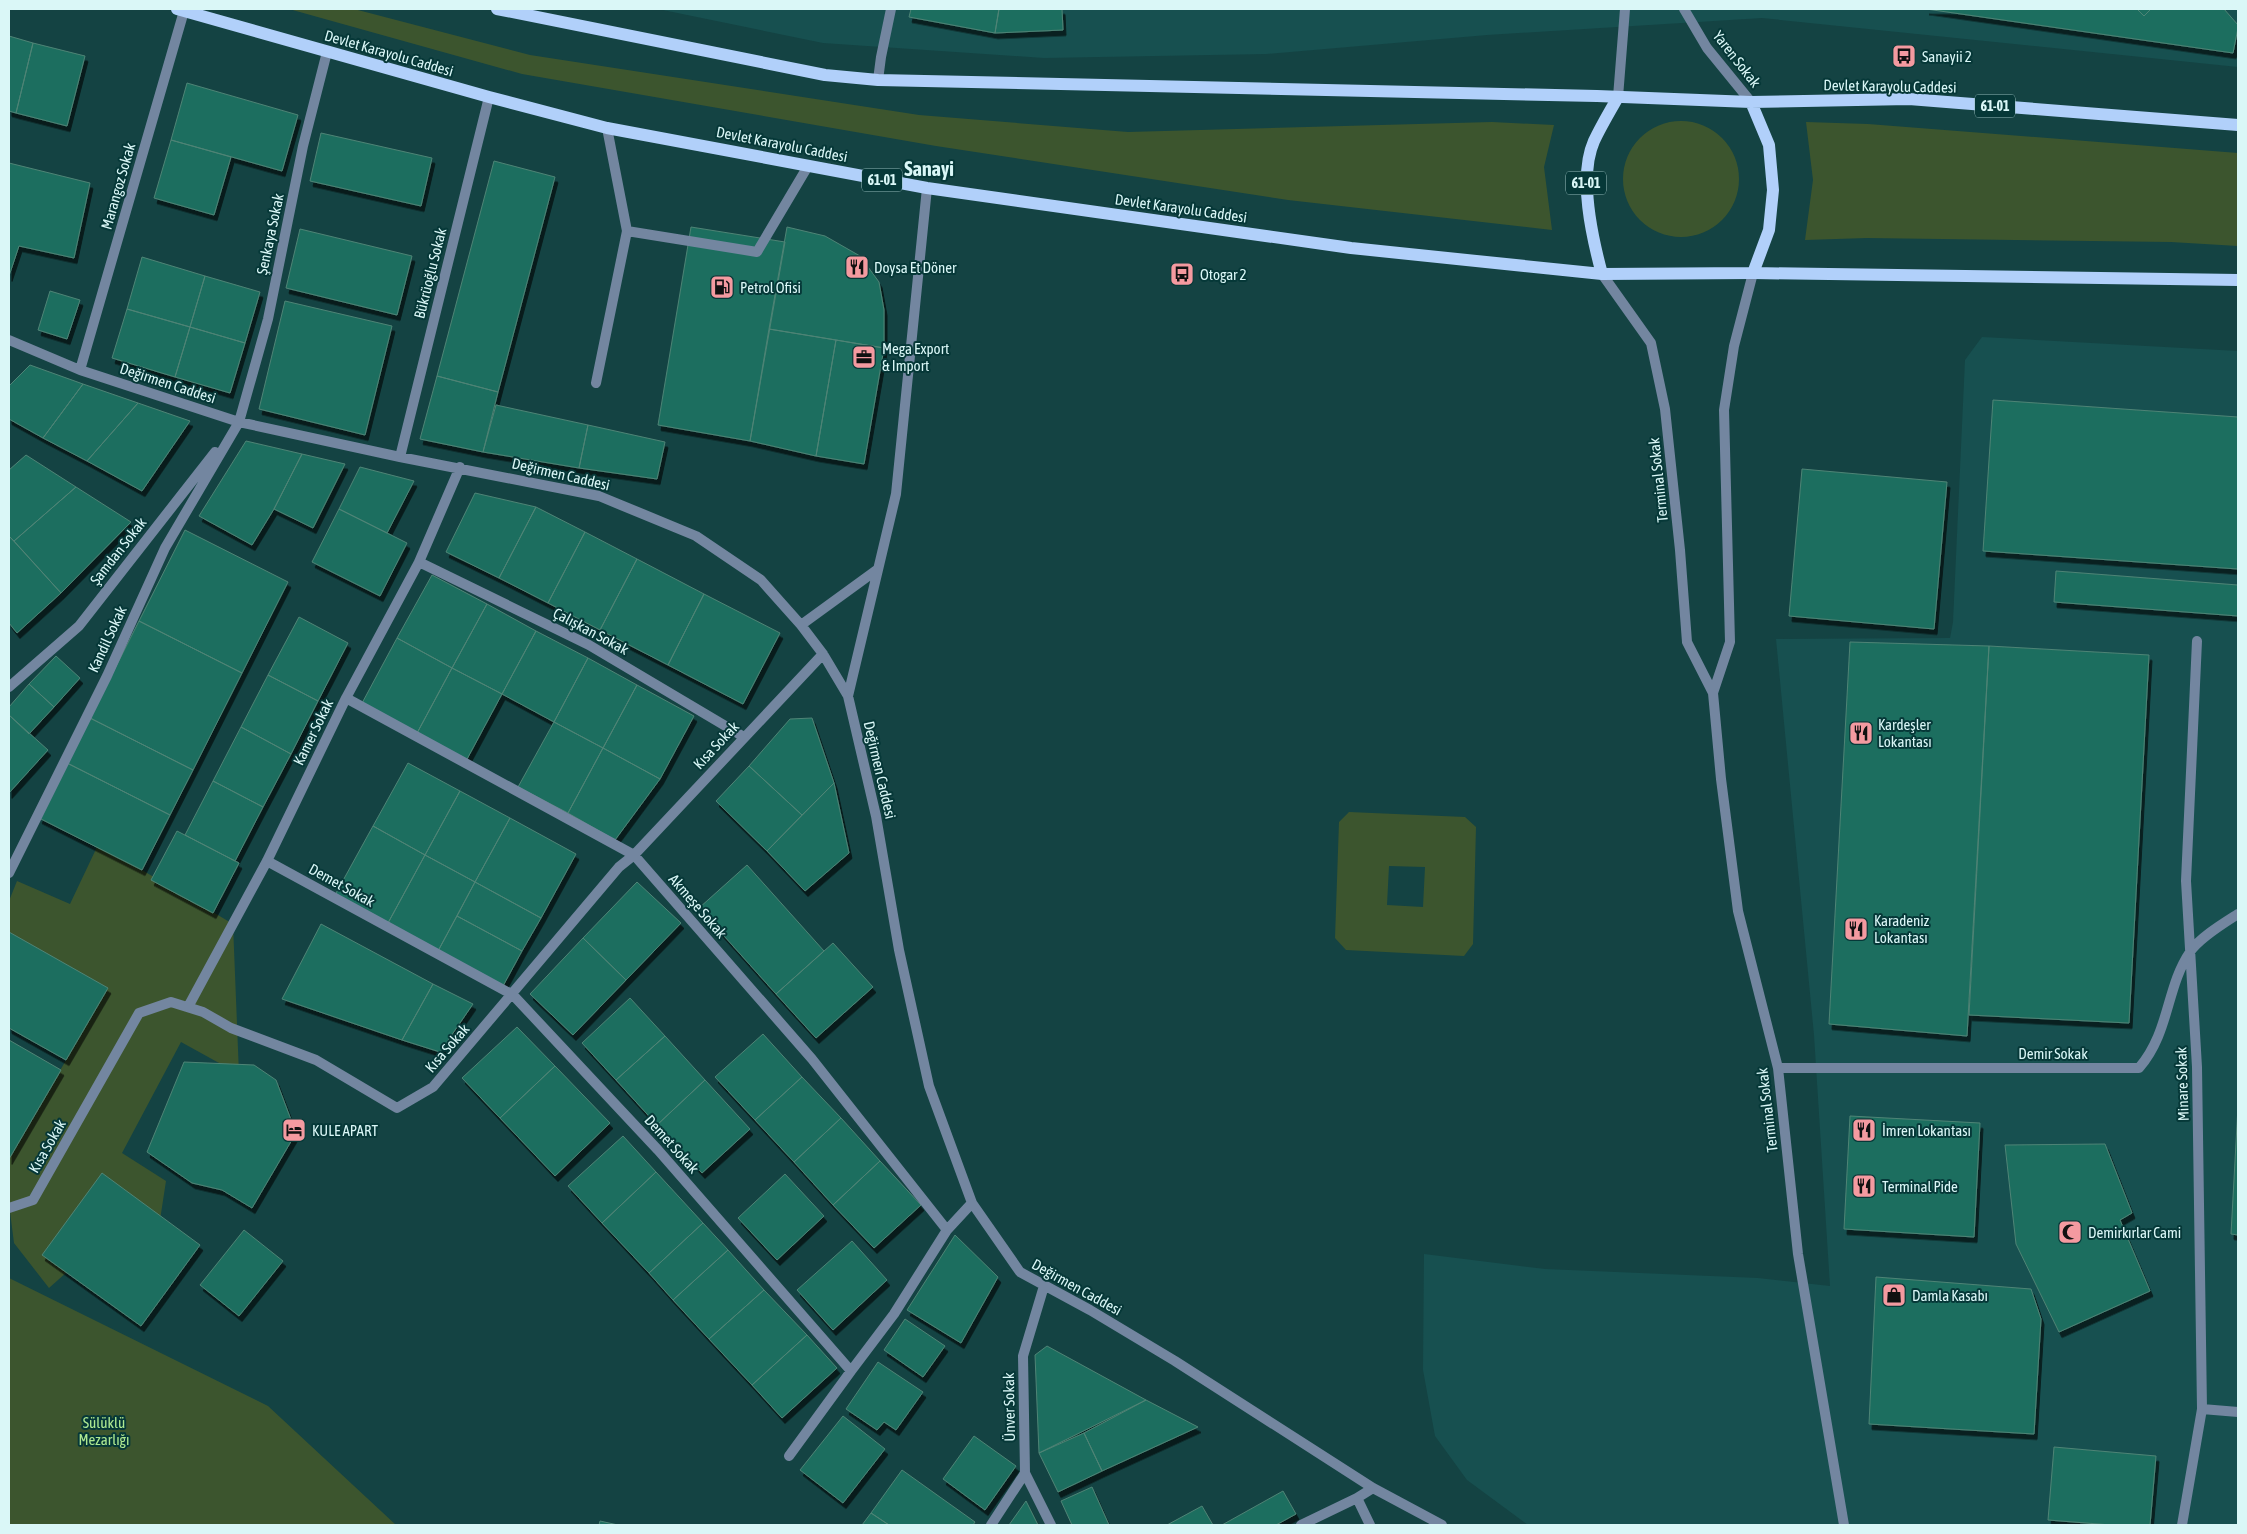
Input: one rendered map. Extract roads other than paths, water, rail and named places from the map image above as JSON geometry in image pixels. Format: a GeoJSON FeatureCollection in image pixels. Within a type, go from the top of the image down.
{"type":"FeatureCollection","features":[{"type":"Feature","properties":{"kind":"main road","name":"Devlet Karayolu Caddesi"},"geometry":{"type":"LineString","coordinates":[[497,9],[825,75],[878,80],[1618,97],[1751,102],[1909,99],[2238,125]]}},
{"type":"Feature","properties":{"kind":"main road","name":"Devlet Karayolu Caddesi"},"geometry":{"type":"LineString","coordinates":[[180,10],[489,98],[607,128],[927,188],[1351,248],[1602,274],[1753,273],[2238,280]]}},
{"type":"Feature","properties":{"kind":"main road","name":"61-01"},"geometry":{"type":"LineString","coordinates":[[1602,274],[1592,235],[1586,183],[1593,142],[1618,97]]}},
{"type":"Feature","properties":{"kind":"main road"},"geometry":{"type":"LineString","coordinates":[[1751,102],[1769,145],[1773,190],[1769,230],[1753,273]]}},
{"type":"Feature","properties":{"kind":"street"},"geometry":{"type":"LineString","coordinates":[[878,80],[880,57],[892,9]]}},
{"type":"Feature","properties":{"kind":"street"},"geometry":{"type":"LineString","coordinates":[[1618,97],[1625,9]]}},
{"type":"Feature","properties":{"kind":"street","name":"Yaren Sokak"},"geometry":{"type":"LineString","coordinates":[[1684,9],[1707,48],[1751,102]]}},
{"type":"Feature","properties":{"kind":"street","name":"Marangoz Sokak"},"geometry":{"type":"LineString","coordinates":[[80,370],[180,10]]}},
{"type":"Feature","properties":{"kind":"street","name":"Şenkaya Sokak"},"geometry":{"type":"LineString","coordinates":[[239,422],[268,319],[303,146],[327,52]]}},
{"type":"Feature","properties":{"kind":"street","name":"Bükrüoğlu Sokak"},"geometry":{"type":"LineString","coordinates":[[400,457],[489,98]]}},
{"type":"Feature","properties":{"kind":"street"},"geometry":{"type":"LineString","coordinates":[[596,383],[627,231],[607,128]]}},
{"type":"Feature","properties":{"kind":"street"},"geometry":{"type":"LineString","coordinates":[[627,231],[757,252],[808,166]]}},
{"type":"Feature","properties":{"kind":"street"},"geometry":{"type":"LineString","coordinates":[[848,696],[896,494],[927,188]]}},
{"type":"Feature","properties":{"kind":"street","name":"Terminal Sokak"},"geometry":{"type":"LineString","coordinates":[[1713,693],[1730,642],[1724,410],[1734,346],[1753,273]]}},
{"type":"Feature","properties":{"kind":"street","name":"Terminal Sokak"},"geometry":{"type":"LineString","coordinates":[[1602,274],[1651,343],[1665,409],[1680,550],[1687,642],[1713,693],[1721,779],[1738,911],[1778,1068],[1798,1254],[1844,1525]]}},
{"type":"Feature","properties":{"kind":"street","name":"Değirmen Caddesi"},"geometry":{"type":"LineString","coordinates":[[9,340],[80,370],[239,422],[400,457],[460,467],[600,496],[696,536],[761,580],[801,625],[822,654],[848,696],[876,816],[899,950],[928,1086],[972,1203],[1020,1272],[1175,1361],[1373,1488],[1442,1525]]}},
{"type":"Feature","properties":{"kind":"street","name":"Şamdan Sokak"},"geometry":{"type":"LineString","coordinates":[[9,688],[78,626],[239,422]]}},
{"type":"Feature","properties":{"kind":"street","name":"Kandil Sokak"},"geometry":{"type":"LineString","coordinates":[[9,873],[107,676],[165,548],[239,422]]}},
{"type":"Feature","properties":{"kind":"street","name":"Kamer Sokak"},"geometry":{"type":"LineString","coordinates":[[188,1007],[267,861],[346,698],[419,562],[460,467]]}},
{"type":"Feature","properties":{"kind":"street","name":"Çalışkan Sokak"},"geometry":{"type":"LineString","coordinates":[[419,562],[589,644],[744,737]]}},
{"type":"Feature","properties":{"kind":"street"},"geometry":{"type":"LineString","coordinates":[[801,625],[878,568]]}},
{"type":"Feature","properties":{"kind":"street","name":"Minare Sokak"},"geometry":{"type":"LineString","coordinates":[[2182,1525],[2202,1410],[2197,1067],[2186,881],[2197,641]]}},
{"type":"Feature","properties":{"kind":"street","name":"Kısa Sokak"},"geometry":{"type":"LineString","coordinates":[[9,1208],[33,1200],[139,1013],[171,1002],[204,1012],[231,1028],[316,1060],[397,1108],[433,1087],[619,868],[634,855],[822,654]]}},
{"type":"Feature","properties":{"kind":"street","name":"Akmeşe Sokak"},"geometry":{"type":"LineString","coordinates":[[346,698],[634,855],[812,1059],[947,1230]]}},
{"type":"Feature","properties":{"kind":"street","name":"Demet Sokak"},"geometry":{"type":"LineString","coordinates":[[267,861],[513,995],[658,1150],[851,1372]]}},
{"type":"Feature","properties":{"kind":"street","name":"Demir Sokak"},"geometry":{"type":"LineString","coordinates":[[1778,1068],[2139,1068],[2150,1054],[2161,1032],[2175,986],[2190,951],[2238,914]]}},
{"type":"Feature","properties":{"kind":"street"},"geometry":{"type":"LineString","coordinates":[[789,1456],[894,1314],[947,1230],[972,1203]]}},
{"type":"Feature","properties":{"kind":"street","name":"Ünver Sokak"},"geometry":{"type":"LineString","coordinates":[[1044,1286],[1023,1356],[1026,1474],[1051,1525]]}},
{"type":"Feature","properties":{"kind":"street"},"geometry":{"type":"LineString","coordinates":[[2202,1410],[2238,1412]]}},
{"type":"Feature","properties":{"kind":"street"},"geometry":{"type":"LineString","coordinates":[[991,1525],[1026,1474]]}},
{"type":"Feature","properties":{"kind":"street"},"geometry":{"type":"LineString","coordinates":[[1301,1525],[1358,1498],[1373,1488]]}},
{"type":"Feature","properties":{"kind":"street"},"geometry":{"type":"LineString","coordinates":[[1358,1498],[1370,1525]]}},
{"type":"Feature","properties":{"kind":"place","name":"Sanayii 2"},"geometry":{"type":"Point","coordinates":[1904,56]}},
{"type":"Feature","properties":{"kind":"place","name":"Doysa Et Döner"},"geometry":{"type":"Point","coordinates":[857,267]}},
{"type":"Feature","properties":{"kind":"place","name":"Otogar 2"},"geometry":{"type":"Point","coordinates":[1182,274]}},
{"type":"Feature","properties":{"kind":"place","name":"Petrol Ofisi"},"geometry":{"type":"Point","coordinates":[722,287]}},
{"type":"Feature","properties":{"kind":"place","name":"Mega Export & Import"},"geometry":{"type":"Point","coordinates":[864,357]}},
{"type":"Feature","properties":{"kind":"place","name":"Kardeşler Lokantası"},"geometry":{"type":"Point","coordinates":[1861,733]}},
{"type":"Feature","properties":{"kind":"place","name":"Karadeniz Lokantası"},"geometry":{"type":"Point","coordinates":[1856,929]}},
{"type":"Feature","properties":{"kind":"place","name":"KULE APART"},"geometry":{"type":"Point","coordinates":[294,1130]}},
{"type":"Feature","properties":{"kind":"place","name":"İmren Lokantası"},"geometry":{"type":"Point","coordinates":[1864,1130]}},
{"type":"Feature","properties":{"kind":"place","name":"Terminal Pide"},"geometry":{"type":"Point","coordinates":[1864,1186]}},
{"type":"Feature","properties":{"kind":"place","name":"Demirkırlar Cami"},"geometry":{"type":"Point","coordinates":[2070,1232]}},
{"type":"Feature","properties":{"kind":"place","name":"Damla Kasabı"},"geometry":{"type":"Point","coordinates":[1894,1295]}},
{"type":"Feature","properties":{"kind":"district","name":"Sanayi"},"geometry":{"type":"Point","coordinates":[929,168]}},
{"type":"Feature","properties":{"kind":"park label","name":"Sülüklü Mezarlığı"},"geometry":{"type":"Point","coordinates":[104,1430]}}]}
